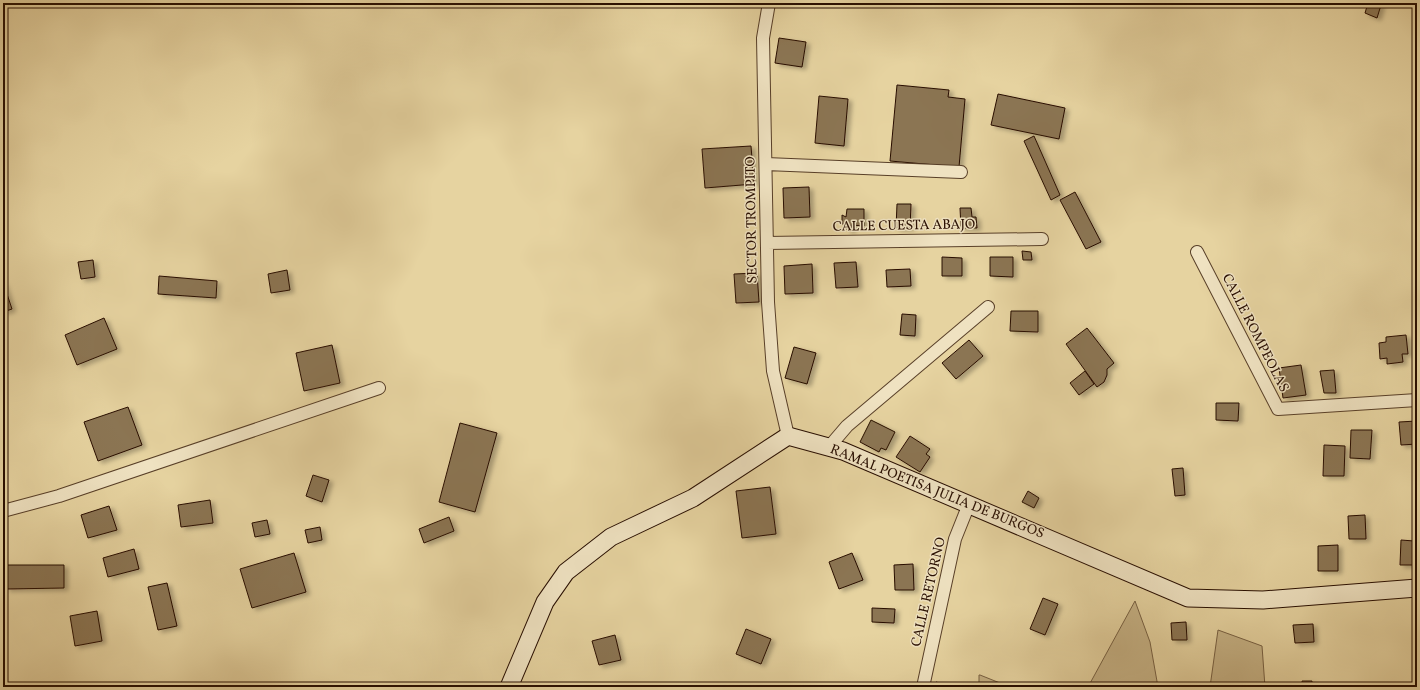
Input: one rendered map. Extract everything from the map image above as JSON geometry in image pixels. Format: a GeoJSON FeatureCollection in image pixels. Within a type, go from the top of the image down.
{"type":"FeatureCollection","features":[{"type":"Feature","properties":{"kind":"street","name":"SECTOR TROMPITO"},"geometry":{"type":"LineString","coordinates":[[769,3],[763,38],[768,302],[773,371],[788,436]]}},
{"type":"Feature","properties":{"kind":"street"},"geometry":{"type":"LineString","coordinates":[[766,164],[961,172]]}},
{"type":"Feature","properties":{"kind":"street","name":"CALLE CUESTA ABAJO"},"geometry":{"type":"LineString","coordinates":[[767,242],[1042,239]]}},
{"type":"Feature","properties":{"kind":"street","name":"CALLE ROMPEOLAS"},"geometry":{"type":"LineString","coordinates":[[1197,252],[1278,409],[1417,400]]}},
{"type":"Feature","properties":{"kind":"street"},"geometry":{"type":"LineString","coordinates":[[829,447],[847,426],[988,307]]}},
{"type":"Feature","properties":{"kind":"street"},"geometry":{"type":"LineString","coordinates":[[3,511],[59,496],[96,484],[378,388]]}},
{"type":"Feature","properties":{"kind":"street"},"geometry":{"type":"LineString","coordinates":[[509,687],[545,602],[566,572],[611,537],[693,498],[788,436]]}},
{"type":"Feature","properties":{"kind":"street","name":"RAMAL POETISA JULIA DE BURGOS"},"geometry":{"type":"LineString","coordinates":[[788,436],[843,450],[1188,598],[1263,600],[1417,588]]}},
{"type":"Feature","properties":{"kind":"street","name":"CALLE RETORNO"},"geometry":{"type":"LineString","coordinates":[[923,687],[955,539],[969,504]]}},
{"type":"Feature","properties":{"kind":"shaded area"},"geometry":{"type":"Polygon","coordinates":[[[1135,601],[1150,642],[1158,687],[1088,687],[1135,601]]]}},
{"type":"Feature","properties":{"kind":"shaded area"},"geometry":{"type":"Polygon","coordinates":[[[1218,630],[1262,646],[1265,687],[1210,687],[1218,630]]]}},
{"type":"Feature","properties":{"kind":"shaded area"},"geometry":{"type":"Polygon","coordinates":[[[980,675],[1010,687],[979,687],[980,675]]]}},
{"type":"Feature","properties":{"kind":"building"},"geometry":{"type":"Polygon","coordinates":[[[1368,3],[1377,3],[1381,5],[1377,18],[1365,13],[1368,3]]]}},
{"type":"Feature","properties":{"kind":"building"},"geometry":{"type":"Polygon","coordinates":[[[779,38],[806,42],[802,67],[775,63],[779,38]]]}},
{"type":"Feature","properties":{"kind":"building"},"geometry":{"type":"Polygon","coordinates":[[[897,85],[949,90],[948,97],[965,99],[959,167],[890,161],[897,85]]]}},
{"type":"Feature","properties":{"kind":"building"},"geometry":{"type":"Polygon","coordinates":[[[998,94],[1065,108],[1059,139],[991,125],[998,94]]]}},
{"type":"Feature","properties":{"kind":"building"},"geometry":{"type":"Polygon","coordinates":[[[819,96],[848,99],[844,146],[815,143],[819,96]]]}},
{"type":"Feature","properties":{"kind":"building"},"geometry":{"type":"Polygon","coordinates":[[[1034,136],[1060,195],[1051,200],[1024,141],[1034,136]]]}},
{"type":"Feature","properties":{"kind":"building"},"geometry":{"type":"Polygon","coordinates":[[[751,146],[754,184],[705,188],[702,149],[751,146]]]}},
{"type":"Feature","properties":{"kind":"building"},"geometry":{"type":"Polygon","coordinates":[[[809,187],[810,217],[784,218],[783,188],[809,187]]]}},
{"type":"Feature","properties":{"kind":"building"},"geometry":{"type":"Polygon","coordinates":[[[1075,192],[1101,242],[1086,249],[1060,200],[1075,192]]]}},
{"type":"Feature","properties":{"kind":"building"},"geometry":{"type":"Polygon","coordinates":[[[897,204],[911,204],[910,228],[896,228],[897,204]]]}},
{"type":"Feature","properties":{"kind":"building"},"geometry":{"type":"Polygon","coordinates":[[[960,208],[971,208],[972,217],[976,217],[977,228],[961,228],[960,208]]]}},
{"type":"Feature","properties":{"kind":"building"},"geometry":{"type":"Polygon","coordinates":[[[847,209],[864,209],[864,226],[851,225],[852,230],[847,230],[847,224],[842,224],[842,215],[846,217],[847,209]]]}},
{"type":"Feature","properties":{"kind":"building"},"geometry":{"type":"Polygon","coordinates":[[[1022,251],[1031,252],[1032,260],[1023,260],[1022,251]]]}},
{"type":"Feature","properties":{"kind":"building"},"geometry":{"type":"Polygon","coordinates":[[[942,257],[962,258],[962,276],[942,276],[942,257]]]}},
{"type":"Feature","properties":{"kind":"building"},"geometry":{"type":"Polygon","coordinates":[[[990,257],[1013,257],[1013,277],[990,276],[990,257]]]}},
{"type":"Feature","properties":{"kind":"building"},"geometry":{"type":"Polygon","coordinates":[[[93,260],[95,277],[81,279],[78,262],[93,260]]]}},
{"type":"Feature","properties":{"kind":"building"},"geometry":{"type":"Polygon","coordinates":[[[856,262],[858,287],[836,288],[834,263],[856,262]]]}},
{"type":"Feature","properties":{"kind":"building"},"geometry":{"type":"Polygon","coordinates":[[[812,264],[813,293],[785,294],[784,266],[812,264]]]}},
{"type":"Feature","properties":{"kind":"building"},"geometry":{"type":"Polygon","coordinates":[[[910,269],[911,286],[887,287],[886,270],[910,269]]]}},
{"type":"Feature","properties":{"kind":"building"},"geometry":{"type":"Polygon","coordinates":[[[287,270],[290,290],[271,293],[268,274],[287,270]]]}},
{"type":"Feature","properties":{"kind":"building"},"geometry":{"type":"Polygon","coordinates":[[[757,273],[759,302],[736,303],[734,274],[757,273]]]}},
{"type":"Feature","properties":{"kind":"building"},"geometry":{"type":"Polygon","coordinates":[[[159,276],[217,281],[216,298],[158,294],[159,276]]]}},
{"type":"Feature","properties":{"kind":"building"},"geometry":{"type":"Polygon","coordinates":[[[3,282],[12,309],[3,312],[3,282]]]}},
{"type":"Feature","properties":{"kind":"building"},"geometry":{"type":"Polygon","coordinates":[[[1011,311],[1038,311],[1038,332],[1010,331],[1011,311]]]}},
{"type":"Feature","properties":{"kind":"building"},"geometry":{"type":"Polygon","coordinates":[[[902,314],[916,315],[915,336],[900,335],[902,314]]]}},
{"type":"Feature","properties":{"kind":"building"},"geometry":{"type":"Polygon","coordinates":[[[104,318],[117,349],[77,365],[65,335],[104,318]]]}},
{"type":"Feature","properties":{"kind":"building"},"geometry":{"type":"Polygon","coordinates":[[[1087,328],[1114,363],[1107,369],[1107,375],[1104,382],[1097,387],[1066,344],[1087,328]]]}},
{"type":"Feature","properties":{"kind":"building"},"geometry":{"type":"Polygon","coordinates":[[[1406,335],[1408,354],[1402,354],[1403,362],[1387,364],[1387,358],[1380,359],[1379,343],[1386,342],[1386,337],[1406,335]]]}},
{"type":"Feature","properties":{"kind":"building"},"geometry":{"type":"Polygon","coordinates":[[[969,340],[983,356],[956,379],[942,363],[969,340]]]}},
{"type":"Feature","properties":{"kind":"building"},"geometry":{"type":"Polygon","coordinates":[[[332,345],[340,383],[304,391],[296,353],[332,345]]]}},
{"type":"Feature","properties":{"kind":"building"},"geometry":{"type":"Polygon","coordinates":[[[794,347],[816,353],[807,384],[785,378],[794,347]]]}},
{"type":"Feature","properties":{"kind":"building"},"geometry":{"type":"Polygon","coordinates":[[[1301,365],[1306,395],[1283,398],[1279,368],[1301,365]]]}},
{"type":"Feature","properties":{"kind":"building"},"geometry":{"type":"Polygon","coordinates":[[[1334,370],[1336,393],[1324,393],[1320,371],[1334,370]]]}},
{"type":"Feature","properties":{"kind":"building"},"geometry":{"type":"Polygon","coordinates":[[[1085,371],[1094,384],[1079,395],[1070,383],[1085,371]]]}},
{"type":"Feature","properties":{"kind":"building"},"geometry":{"type":"Polygon","coordinates":[[[1216,403],[1239,403],[1238,421],[1216,420],[1216,403]]]}},
{"type":"Feature","properties":{"kind":"building"},"geometry":{"type":"Polygon","coordinates":[[[128,407],[142,445],[98,461],[84,422],[128,407]]]}},
{"type":"Feature","properties":{"kind":"building"},"geometry":{"type":"Polygon","coordinates":[[[871,420],[895,432],[886,450],[881,448],[879,452],[860,442],[871,420]]]}},
{"type":"Feature","properties":{"kind":"building"},"geometry":{"type":"Polygon","coordinates":[[[1417,421],[1417,444],[1401,445],[1399,422],[1417,421]]]}},
{"type":"Feature","properties":{"kind":"building"},"geometry":{"type":"Polygon","coordinates":[[[460,423],[497,433],[475,512],[439,502],[460,423]]]}},
{"type":"Feature","properties":{"kind":"building"},"geometry":{"type":"Polygon","coordinates":[[[1351,430],[1372,430],[1370,459],[1350,458],[1351,430]]]}},
{"type":"Feature","properties":{"kind":"building"},"geometry":{"type":"Polygon","coordinates":[[[910,436],[930,449],[926,454],[930,457],[920,472],[896,457],[910,436]]]}},
{"type":"Feature","properties":{"kind":"building"},"geometry":{"type":"Polygon","coordinates":[[[1324,445],[1345,446],[1344,476],[1323,476],[1324,445]]]}},
{"type":"Feature","properties":{"kind":"building"},"geometry":{"type":"Polygon","coordinates":[[[1183,468],[1185,495],[1175,496],[1172,469],[1183,468]]]}},
{"type":"Feature","properties":{"kind":"building"},"geometry":{"type":"Polygon","coordinates":[[[313,475],[329,480],[322,502],[306,496],[313,475]]]}},
{"type":"Feature","properties":{"kind":"building"},"geometry":{"type":"Polygon","coordinates":[[[770,487],[776,534],[742,538],[736,491],[770,487]]]}},
{"type":"Feature","properties":{"kind":"building"},"geometry":{"type":"Polygon","coordinates":[[[1028,491],[1039,498],[1034,508],[1022,502],[1028,491]]]}},
{"type":"Feature","properties":{"kind":"building"},"geometry":{"type":"Polygon","coordinates":[[[210,500],[213,523],[181,527],[178,505],[210,500]]]}},
{"type":"Feature","properties":{"kind":"building"},"geometry":{"type":"Polygon","coordinates":[[[109,506],[117,530],[88,538],[81,515],[109,506]]]}},
{"type":"Feature","properties":{"kind":"building"},"geometry":{"type":"Polygon","coordinates":[[[1365,515],[1366,539],[1349,539],[1348,516],[1365,515]]]}},
{"type":"Feature","properties":{"kind":"building"},"geometry":{"type":"Polygon","coordinates":[[[449,517],[454,531],[424,543],[419,529],[449,517]]]}},
{"type":"Feature","properties":{"kind":"building"},"geometry":{"type":"Polygon","coordinates":[[[267,520],[270,534],[255,537],[252,523],[267,520]]]}},
{"type":"Feature","properties":{"kind":"building"},"geometry":{"type":"Polygon","coordinates":[[[320,527],[322,540],[308,543],[305,530],[320,527]]]}},
{"type":"Feature","properties":{"kind":"building"},"geometry":{"type":"Polygon","coordinates":[[[1401,540],[1414,541],[1413,565],[1400,565],[1401,540]]]}},
{"type":"Feature","properties":{"kind":"building"},"geometry":{"type":"Polygon","coordinates":[[[1338,545],[1338,571],[1318,571],[1318,546],[1338,545]]]}},
{"type":"Feature","properties":{"kind":"building"},"geometry":{"type":"Polygon","coordinates":[[[134,549],[139,569],[108,577],[103,558],[134,549]]]}},
{"type":"Feature","properties":{"kind":"building"},"geometry":{"type":"Polygon","coordinates":[[[294,553],[306,592],[252,608],[240,569],[294,553]]]}},
{"type":"Feature","properties":{"kind":"building"},"geometry":{"type":"Polygon","coordinates":[[[852,553],[863,580],[839,589],[829,562],[852,553]]]}},
{"type":"Feature","properties":{"kind":"building"},"geometry":{"type":"Polygon","coordinates":[[[913,564],[914,590],[895,590],[894,565],[913,564]]]}},
{"type":"Feature","properties":{"kind":"building"},"geometry":{"type":"Polygon","coordinates":[[[5,565],[64,565],[64,588],[6,589],[5,565]]]}},
{"type":"Feature","properties":{"kind":"building"},"geometry":{"type":"Polygon","coordinates":[[[167,583],[177,626],[158,630],[148,587],[167,583]]]}},
{"type":"Feature","properties":{"kind":"building"},"geometry":{"type":"Polygon","coordinates":[[[1043,598],[1058,604],[1045,635],[1030,629],[1043,598]]]}},
{"type":"Feature","properties":{"kind":"building"},"geometry":{"type":"Polygon","coordinates":[[[872,608],[895,609],[894,623],[872,622],[872,608]]]}},
{"type":"Feature","properties":{"kind":"building"},"geometry":{"type":"Polygon","coordinates":[[[97,611],[102,641],[75,646],[70,616],[97,611]]]}},
{"type":"Feature","properties":{"kind":"building"},"geometry":{"type":"Polygon","coordinates":[[[1186,622],[1187,640],[1172,640],[1171,623],[1186,622]]]}},
{"type":"Feature","properties":{"kind":"building"},"geometry":{"type":"Polygon","coordinates":[[[1313,624],[1314,642],[1295,643],[1293,625],[1313,624]]]}},
{"type":"Feature","properties":{"kind":"building"},"geometry":{"type":"Polygon","coordinates":[[[746,629],[771,639],[761,664],[736,654],[746,629]]]}},
{"type":"Feature","properties":{"kind":"building"},"geometry":{"type":"Polygon","coordinates":[[[615,635],[621,660],[599,665],[592,641],[615,635]]]}},
{"type":"Feature","properties":{"kind":"building"},"geometry":{"type":"Polygon","coordinates":[[[1302,681],[1312,681],[1312,687],[1303,687],[1302,681]]]}},
{"type":"Feature","properties":{"kind":"building"},"geometry":{"type":"Polygon","coordinates":[[[936,682],[953,687],[935,687],[936,682]]]}}]}
